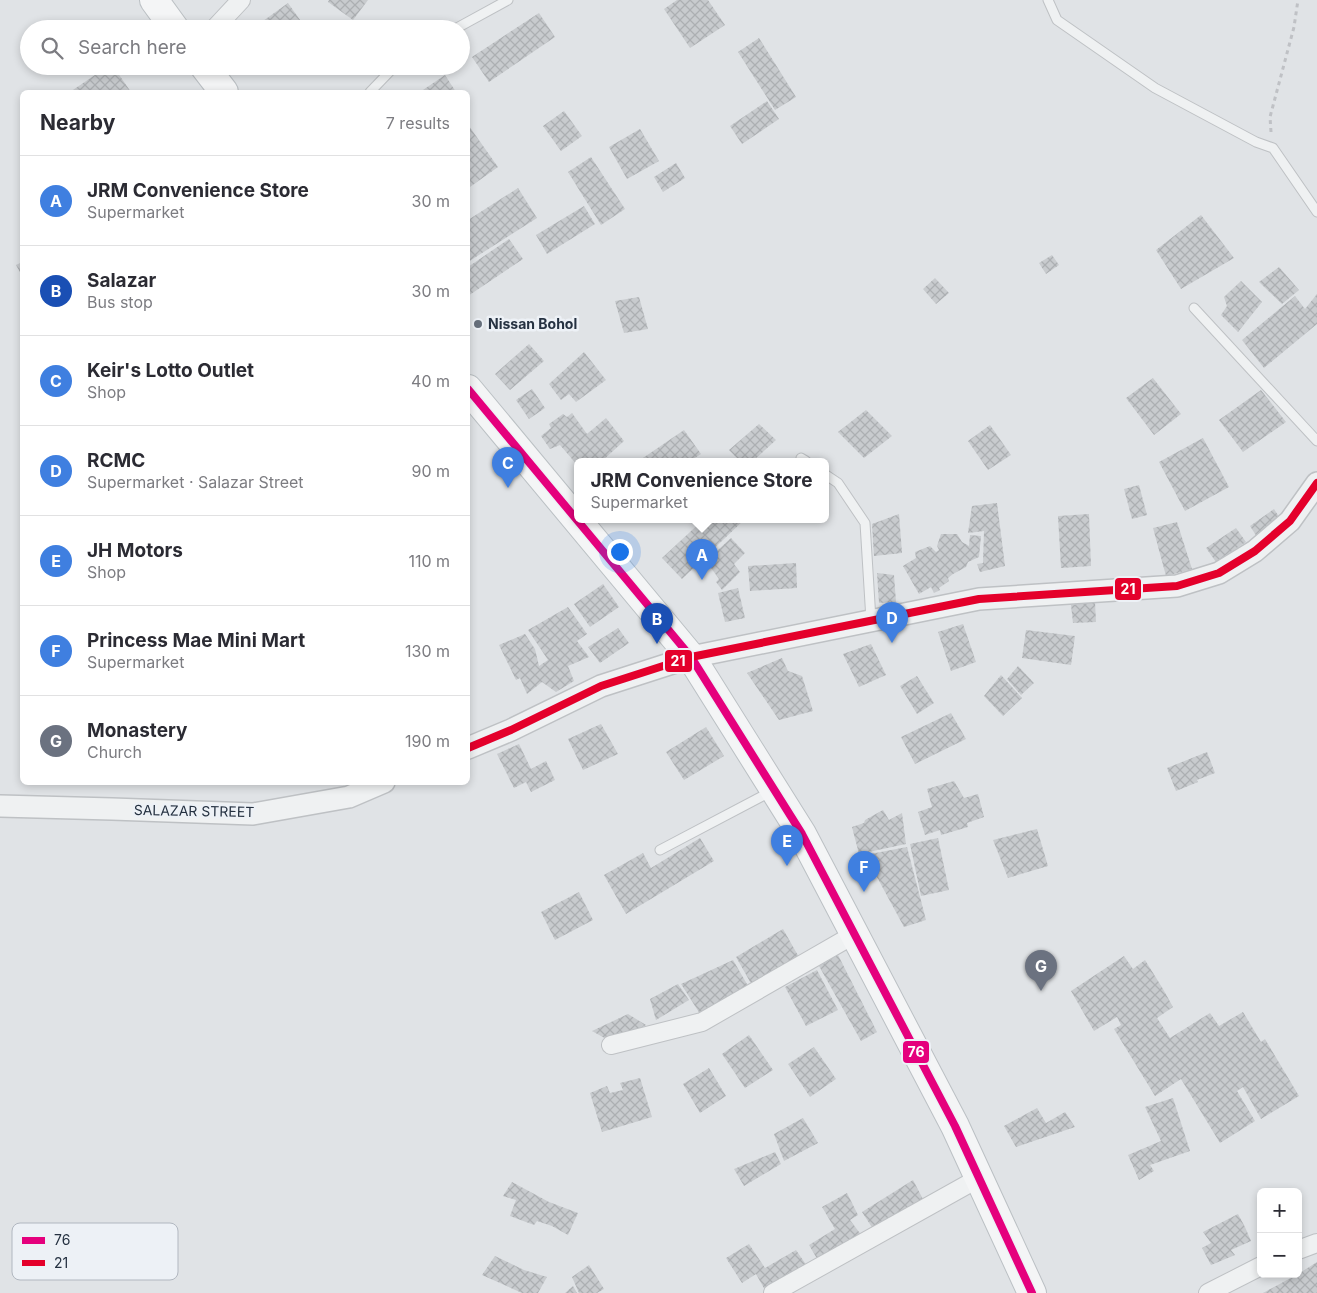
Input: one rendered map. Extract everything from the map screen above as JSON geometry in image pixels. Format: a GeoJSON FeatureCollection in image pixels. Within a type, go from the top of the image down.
{"type":"FeatureCollection","features":[{"type":"Feature","properties":{"kind":"main road"},"geometry":{"type":"LineString","coordinates":[[154,0],[168,20]]}},
{"type":"Feature","properties":{"kind":"main road"},"geometry":{"type":"LineString","coordinates":[[211,75],[222,90]]}},
{"type":"Feature","properties":{"kind":"main road"},"geometry":{"type":"LineString","coordinates":[[470,391],[574,516]]}},
{"type":"Feature","properties":{"kind":"main road"},"geometry":{"type":"LineString","coordinates":[[580,523],[691,656],[802,834],[955,1126],[1032,1293]]}},
{"type":"Feature","properties":{"kind":"street"},"geometry":{"type":"LineString","coordinates":[[222,20],[241,0]]}},
{"type":"Feature","properties":{"kind":"street"},"geometry":{"type":"LineString","coordinates":[[470,747],[511,730],[601,686],[691,656],[979,599],[1177,586],[1219,573],[1255,551],[1290,521],[1317,483]]}},
{"type":"Feature","properties":{"kind":"street","name":"SALAZAR STREET"},"geometry":{"type":"LineString","coordinates":[[0,806],[253,814],[349,797],[377,785]]}},
{"type":"Feature","properties":{"kind":"street"},"geometry":{"type":"LineString","coordinates":[[611,1045],[702,1022],[855,934]]}},
{"type":"Feature","properties":{"kind":"street"},"geometry":{"type":"LineString","coordinates":[[774,1293],[979,1178]]}},
{"type":"Feature","properties":{"kind":"street"},"geometry":{"type":"LineString","coordinates":[[1302,1249],[1317,1243]]}},
{"type":"Feature","properties":{"kind":"street"},"geometry":{"type":"LineString","coordinates":[[1208,1293],[1257,1268]]}},
{"type":"Feature","properties":{"kind":"lane"},"geometry":{"type":"LineString","coordinates":[[470,21],[508,0]]}},
{"type":"Feature","properties":{"kind":"lane"},"geometry":{"type":"LineString","coordinates":[[1048,0],[1057,20],[1155,88],[1256,142],[1273,148],[1317,212]]}},
{"type":"Feature","properties":{"kind":"lane"},"geometry":{"type":"LineString","coordinates":[[372,90],[386,75]]}},
{"type":"Feature","properties":{"kind":"lane"},"geometry":{"type":"LineString","coordinates":[[1194,308],[1317,441]]}},
{"type":"Feature","properties":{"kind":"lane"},"geometry":{"type":"LineString","coordinates":[[829,477],[838,483],[865,523],[871,620]]}},
{"type":"Feature","properties":{"kind":"lane"},"geometry":{"type":"LineString","coordinates":[[660,850],[774,790]]}},
{"type":"Feature","properties":{"kind":"path"},"geometry":{"type":"LineString","coordinates":[[1273,148],[1270,117],[1294,27],[1298,0]]}},
{"type":"Feature","properties":{"kind":"building"},"geometry":{"type":"Polygon","coordinates":[[[329,0],[368,0],[353,20],[328,2],[329,0]]]}},
{"type":"Feature","properties":{"kind":"building"},"geometry":{"type":"Polygon","coordinates":[[[677,0],[708,0],[725,25],[690,48],[664,9],[677,0]]]}},
{"type":"Feature","properties":{"kind":"building"},"geometry":{"type":"Polygon","coordinates":[[[288,3],[300,20],[264,20],[288,3]]]}},
{"type":"Feature","properties":{"kind":"building"},"geometry":{"type":"Polygon","coordinates":[[[539,13],[555,37],[489,82],[472,57],[539,13]]]}},
{"type":"Feature","properties":{"kind":"building"},"geometry":{"type":"Polygon","coordinates":[[[759,38],[796,97],[775,110],[738,52],[759,38]]]}},
{"type":"Feature","properties":{"kind":"building"},"geometry":{"type":"Polygon","coordinates":[[[95,75],[119,75],[130,90],[73,90],[95,75]]]}},
{"type":"Feature","properties":{"kind":"building"},"geometry":{"type":"Polygon","coordinates":[[[445,75],[455,90],[423,90],[445,75]]]}},
{"type":"Feature","properties":{"kind":"building"},"geometry":{"type":"Polygon","coordinates":[[[767,101],[779,119],[742,144],[730,126],[767,101]]]}},
{"type":"Feature","properties":{"kind":"building"},"geometry":{"type":"Polygon","coordinates":[[[564,111],[582,136],[561,151],[543,126],[564,111]]]}},
{"type":"Feature","properties":{"kind":"building"},"geometry":{"type":"Polygon","coordinates":[[[470,127],[498,167],[470,187],[470,127]]]}},
{"type":"Feature","properties":{"kind":"building"},"geometry":{"type":"Polygon","coordinates":[[[640,129],[659,161],[627,179],[609,147],[640,129]]]}},
{"type":"Feature","properties":{"kind":"building"},"geometry":{"type":"Polygon","coordinates":[[[591,157],[625,209],[601,225],[568,172],[591,157]]]}},
{"type":"Feature","properties":{"kind":"building"},"geometry":{"type":"Polygon","coordinates":[[[676,163],[685,178],[663,192],[654,177],[676,163]]]}},
{"type":"Feature","properties":{"kind":"building"},"geometry":{"type":"Polygon","coordinates":[[[518,188],[537,218],[470,261],[470,219],[518,188]]]}},
{"type":"Feature","properties":{"kind":"building"},"geometry":{"type":"Polygon","coordinates":[[[584,206],[595,224],[547,254],[536,235],[584,206]]]}},
{"type":"Feature","properties":{"kind":"building"},"geometry":{"type":"Polygon","coordinates":[[[1201,215],[1234,258],[1181,289],[1156,250],[1201,215]]]}},
{"type":"Feature","properties":{"kind":"building"},"geometry":{"type":"Polygon","coordinates":[[[509,239],[523,259],[470,295],[470,266],[509,239]]]}},
{"type":"Feature","properties":{"kind":"building"},"geometry":{"type":"Polygon","coordinates":[[[1052,255],[1059,265],[1046,274],[1039,263],[1052,255]]]}},
{"type":"Feature","properties":{"kind":"building"},"geometry":{"type":"Polygon","coordinates":[[[20,263],[20,272],[16,265],[20,263]]]}},
{"type":"Feature","properties":{"kind":"building"},"geometry":{"type":"Polygon","coordinates":[[[1279,267],[1299,290],[1282,304],[1259,282],[1279,267]]]}},
{"type":"Feature","properties":{"kind":"building"},"geometry":{"type":"Polygon","coordinates":[[[935,278],[949,293],[936,304],[923,289],[935,278]]]}},
{"type":"Feature","properties":{"kind":"building"},"geometry":{"type":"Polygon","coordinates":[[[1241,281],[1262,302],[1238,332],[1221,315],[1227,306],[1224,297],[1241,281]]]}},
{"type":"Feature","properties":{"kind":"building"},"geometry":{"type":"Polygon","coordinates":[[[1317,294],[1317,324],[1264,368],[1242,340],[1295,296],[1305,309],[1317,294]]]}},
{"type":"Feature","properties":{"kind":"building"},"geometry":{"type":"Polygon","coordinates":[[[639,297],[648,329],[624,333],[615,301],[639,297]]]}},
{"type":"Feature","properties":{"kind":"building"},"geometry":{"type":"Polygon","coordinates":[[[529,344],[544,361],[510,390],[495,374],[529,344]]]}},
{"type":"Feature","properties":{"kind":"building"},"geometry":{"type":"Polygon","coordinates":[[[584,352],[606,380],[576,402],[569,394],[561,400],[549,384],[584,352]]]}},
{"type":"Feature","properties":{"kind":"building"},"geometry":{"type":"Polygon","coordinates":[[[1153,378],[1181,414],[1154,435],[1126,398],[1153,378]]]}},
{"type":"Feature","properties":{"kind":"building"},"geometry":{"type":"Polygon","coordinates":[[[532,389],[545,408],[529,419],[516,400],[532,389]]]}},
{"type":"Feature","properties":{"kind":"building"},"geometry":{"type":"Polygon","coordinates":[[[1261,390],[1286,422],[1243,452],[1219,420],[1261,390]]]}},
{"type":"Feature","properties":{"kind":"building"},"geometry":{"type":"Polygon","coordinates":[[[866,410],[892,436],[864,458],[838,432],[866,410]]]}},
{"type":"Feature","properties":{"kind":"building"},"geometry":{"type":"Polygon","coordinates":[[[572,413],[587,434],[606,418],[624,441],[605,458],[574,458],[574,461],[560,445],[550,449],[541,436],[551,428],[549,424],[563,414],[567,417],[572,413]]]}},
{"type":"Feature","properties":{"kind":"building"},"geometry":{"type":"Polygon","coordinates":[[[759,424],[776,440],[756,458],[737,458],[729,450],[759,424]]]}},
{"type":"Feature","properties":{"kind":"building"},"geometry":{"type":"Polygon","coordinates":[[[990,425],[1011,455],[988,470],[968,441],[990,425]]]}},
{"type":"Feature","properties":{"kind":"building"},"geometry":{"type":"Polygon","coordinates":[[[684,430],[701,454],[695,458],[643,458],[684,430]]]}},
{"type":"Feature","properties":{"kind":"building"},"geometry":{"type":"Polygon","coordinates":[[[1203,438],[1229,487],[1185,511],[1159,462],[1203,438]]]}},
{"type":"Feature","properties":{"kind":"building"},"geometry":{"type":"Polygon","coordinates":[[[1139,485],[1147,515],[1132,519],[1124,489],[1139,485]]]}},
{"type":"Feature","properties":{"kind":"building"},"geometry":{"type":"Polygon","coordinates":[[[997,503],[1005,566],[980,572],[977,564],[983,563],[984,531],[968,533],[972,506],[997,503]]]}},
{"type":"Feature","properties":{"kind":"building"},"geometry":{"type":"Polygon","coordinates":[[[1274,509],[1281,520],[1257,537],[1250,526],[1274,509]]]}},
{"type":"Feature","properties":{"kind":"building"},"geometry":{"type":"Polygon","coordinates":[[[899,514],[902,553],[874,556],[872,524],[899,514]]]}},
{"type":"Feature","properties":{"kind":"building"},"geometry":{"type":"Polygon","coordinates":[[[1089,514],[1091,566],[1061,568],[1058,516],[1089,514]]]}},
{"type":"Feature","properties":{"kind":"building"},"geometry":{"type":"Polygon","coordinates":[[[1177,522],[1192,569],[1166,576],[1153,528],[1177,522]]]}},
{"type":"Feature","properties":{"kind":"building"},"geometry":{"type":"Polygon","coordinates":[[[700,523],[741,523],[682,579],[662,558],[700,523]]]}},
{"type":"Feature","properties":{"kind":"building"},"geometry":{"type":"Polygon","coordinates":[[[1236,528],[1246,542],[1216,562],[1206,548],[1236,528]]]}},
{"type":"Feature","properties":{"kind":"building"},"geometry":{"type":"Polygon","coordinates":[[[941,534],[957,534],[962,542],[969,546],[970,535],[981,536],[979,557],[968,562],[966,567],[948,578],[949,581],[939,588],[940,590],[934,593],[931,587],[919,594],[903,566],[916,558],[915,552],[930,546],[936,552],[939,550],[937,546],[941,534]]]}},
{"type":"Feature","properties":{"kind":"building"},"geometry":{"type":"Polygon","coordinates":[[[731,538],[745,553],[734,564],[740,572],[722,590],[716,582],[719,579],[706,561],[731,538]]]}},
{"type":"Feature","properties":{"kind":"building"},"geometry":{"type":"Polygon","coordinates":[[[796,563],[797,588],[750,591],[748,566],[796,563]]]}},
{"type":"Feature","properties":{"kind":"building"},"geometry":{"type":"Polygon","coordinates":[[[877,573],[894,575],[896,602],[879,603],[877,573]]]}},
{"type":"Feature","properties":{"kind":"building"},"geometry":{"type":"Polygon","coordinates":[[[603,584],[619,607],[590,627],[574,604],[603,584]]]}},
{"type":"Feature","properties":{"kind":"building"},"geometry":{"type":"Polygon","coordinates":[[[738,588],[745,618],[725,622],[718,593],[738,588]]]}},
{"type":"Feature","properties":{"kind":"building"},"geometry":{"type":"Polygon","coordinates":[[[1095,602],[1096,622],[1073,623],[1071,605],[1095,602]]]}},
{"type":"Feature","properties":{"kind":"building"},"geometry":{"type":"Polygon","coordinates":[[[568,607],[587,634],[577,641],[589,657],[568,666],[574,681],[556,692],[542,682],[527,694],[520,678],[516,680],[499,645],[525,634],[535,649],[539,666],[548,660],[528,630],[568,607]]]}},
{"type":"Feature","properties":{"kind":"building"},"geometry":{"type":"Polygon","coordinates":[[[963,624],[976,662],[951,671],[938,632],[963,624]]]}},
{"type":"Feature","properties":{"kind":"building"},"geometry":{"type":"Polygon","coordinates":[[[618,628],[629,643],[600,663],[588,647],[618,628]]]}},
{"type":"Feature","properties":{"kind":"building"},"geometry":{"type":"Polygon","coordinates":[[[1026,630],[1075,636],[1071,665],[1022,658],[1026,630]]]}},
{"type":"Feature","properties":{"kind":"building"},"geometry":{"type":"Polygon","coordinates":[[[871,644],[886,675],[859,687],[843,654],[871,644]]]}},
{"type":"Feature","properties":{"kind":"building"},"geometry":{"type":"Polygon","coordinates":[[[782,658],[788,671],[802,676],[813,711],[779,720],[747,673],[782,658]]]}},
{"type":"Feature","properties":{"kind":"building"},"geometry":{"type":"Polygon","coordinates":[[[1018,666],[1034,683],[1021,695],[1007,679],[1018,666]]]}},
{"type":"Feature","properties":{"kind":"building"},"geometry":{"type":"Polygon","coordinates":[[[1001,675],[1022,698],[1003,716],[984,696],[1001,675]]]}},
{"type":"Feature","properties":{"kind":"building"},"geometry":{"type":"Polygon","coordinates":[[[917,676],[934,703],[917,714],[900,686],[917,676]]]}},
{"type":"Feature","properties":{"kind":"building"},"geometry":{"type":"Polygon","coordinates":[[[951,713],[966,739],[915,764],[901,737],[951,713]]]}},
{"type":"Feature","properties":{"kind":"building"},"geometry":{"type":"Polygon","coordinates":[[[601,724],[618,754],[583,770],[568,739],[601,724]]]}},
{"type":"Feature","properties":{"kind":"building"},"geometry":{"type":"Polygon","coordinates":[[[706,727],[724,756],[684,780],[666,752],[706,727]]]}},
{"type":"Feature","properties":{"kind":"building"},"geometry":{"type":"Polygon","coordinates":[[[519,744],[531,769],[546,761],[555,780],[531,792],[526,782],[514,788],[497,754],[519,744]]]}},
{"type":"Feature","properties":{"kind":"building"},"geometry":{"type":"Polygon","coordinates":[[[1207,752],[1215,773],[1176,791],[1167,768],[1207,752]]]}},
{"type":"Feature","properties":{"kind":"building"},"geometry":{"type":"Polygon","coordinates":[[[954,781],[964,798],[978,794],[984,817],[967,823],[968,827],[941,835],[940,830],[925,835],[918,812],[932,807],[927,789],[954,781]]]}},
{"type":"Feature","properties":{"kind":"building"},"geometry":{"type":"Polygon","coordinates":[[[883,810],[889,820],[902,813],[906,844],[859,854],[852,827],[864,823],[865,820],[883,810]]]}},
{"type":"Feature","properties":{"kind":"building"},"geometry":{"type":"Polygon","coordinates":[[[1037,829],[1048,866],[1008,878],[993,840],[1037,829]]]}},
{"type":"Feature","properties":{"kind":"building"},"geometry":{"type":"Polygon","coordinates":[[[700,838],[714,861],[626,914],[604,875],[643,853],[651,868],[700,838]]]}},
{"type":"Feature","properties":{"kind":"building"},"geometry":{"type":"Polygon","coordinates":[[[938,838],[949,890],[921,896],[910,844],[938,838]]]}},
{"type":"Feature","properties":{"kind":"building"},"geometry":{"type":"Polygon","coordinates":[[[907,847],[926,920],[904,927],[865,855],[907,847]]]}},
{"type":"Feature","properties":{"kind":"building"},"geometry":{"type":"Polygon","coordinates":[[[579,892],[593,920],[555,940],[541,912],[579,892]]]}},
{"type":"Feature","properties":{"kind":"building"},"geometry":{"type":"Polygon","coordinates":[[[783,929],[800,959],[753,987],[736,957],[783,929]]]}},
{"type":"Feature","properties":{"kind":"building"},"geometry":{"type":"Polygon","coordinates":[[[838,955],[877,1032],[861,1041],[819,966],[838,955]]]}},
{"type":"Feature","properties":{"kind":"building"},"geometry":{"type":"Polygon","coordinates":[[[1124,956],[1133,969],[1145,960],[1163,989],[1173,1007],[1157,1018],[1170,1038],[1210,1013],[1219,1026],[1243,1012],[1261,1042],[1265,1039],[1299,1096],[1261,1119],[1243,1087],[1237,1091],[1255,1121],[1220,1143],[1181,1079],[1155,1096],[1114,1029],[1121,1025],[1117,1017],[1094,1031],[1071,991],[1124,956]]]}},
{"type":"Feature","properties":{"kind":"building"},"geometry":{"type":"Polygon","coordinates":[[[733,960],[751,991],[702,1017],[681,984],[733,960]]]}},
{"type":"Feature","properties":{"kind":"building"},"geometry":{"type":"Polygon","coordinates":[[[817,970],[838,1010],[806,1026],[785,987],[817,970]]]}},
{"type":"Feature","properties":{"kind":"building"},"geometry":{"type":"Polygon","coordinates":[[[678,984],[689,1000],[656,1020],[650,999],[678,984]]]}},
{"type":"Feature","properties":{"kind":"building"},"geometry":{"type":"Polygon","coordinates":[[[628,1014],[646,1025],[615,1042],[592,1031],[628,1014]]]}},
{"type":"Feature","properties":{"kind":"building"},"geometry":{"type":"Polygon","coordinates":[[[749,1035],[773,1070],[745,1088],[722,1054],[749,1035]]]}},
{"type":"Feature","properties":{"kind":"building"},"geometry":{"type":"Polygon","coordinates":[[[814,1047],[836,1079],[810,1097],[788,1064],[814,1047]]]}},
{"type":"Feature","properties":{"kind":"building"},"geometry":{"type":"Polygon","coordinates":[[[709,1068],[726,1096],[700,1113],[683,1084],[709,1068]]]}},
{"type":"Feature","properties":{"kind":"building"},"geometry":{"type":"Polygon","coordinates":[[[640,1078],[652,1117],[602,1132],[590,1093],[607,1086],[610,1093],[623,1090],[620,1083],[640,1078]]]}},
{"type":"Feature","properties":{"kind":"building"},"geometry":{"type":"Polygon","coordinates":[[[1173,1098],[1190,1151],[1150,1165],[1154,1171],[1139,1180],[1128,1155],[1161,1141],[1145,1107],[1173,1098]]]}},
{"type":"Feature","properties":{"kind":"building"},"geometry":{"type":"Polygon","coordinates":[[[1037,1108],[1046,1123],[1065,1112],[1075,1127],[1016,1147],[1004,1126],[1037,1108]]]}},
{"type":"Feature","properties":{"kind":"building"},"geometry":{"type":"Polygon","coordinates":[[[803,1118],[818,1143],[784,1161],[774,1134],[803,1118]]]}},
{"type":"Feature","properties":{"kind":"building"},"geometry":{"type":"Polygon","coordinates":[[[775,1152],[781,1164],[744,1186],[734,1169],[775,1152]]]}},
{"type":"Feature","properties":{"kind":"building"},"geometry":{"type":"Polygon","coordinates":[[[913,1180],[925,1203],[873,1229],[862,1212],[913,1180]]]}},
{"type":"Feature","properties":{"kind":"building"},"geometry":{"type":"Polygon","coordinates":[[[512,1182],[549,1202],[578,1213],[568,1235],[552,1226],[537,1221],[534,1225],[510,1216],[516,1200],[503,1196],[512,1182]]]}},
{"type":"Feature","properties":{"kind":"building"},"geometry":{"type":"Polygon","coordinates":[[[847,1193],[858,1215],[850,1220],[862,1236],[819,1262],[809,1245],[835,1229],[822,1207],[847,1193]]]}},
{"type":"Feature","properties":{"kind":"building"},"geometry":{"type":"Polygon","coordinates":[[[1238,1214],[1251,1241],[1231,1250],[1235,1255],[1211,1265],[1202,1248],[1211,1243],[1203,1232],[1238,1214]]]}},
{"type":"Feature","properties":{"kind":"building"},"geometry":{"type":"Polygon","coordinates":[[[749,1244],[765,1268],[796,1250],[807,1266],[765,1290],[756,1274],[742,1283],[726,1258],[749,1244]]]}},
{"type":"Feature","properties":{"kind":"building"},"geometry":{"type":"Polygon","coordinates":[[[495,1256],[524,1270],[547,1277],[538,1293],[522,1293],[482,1275],[495,1256]]]}},
{"type":"Feature","properties":{"kind":"building"},"geometry":{"type":"Polygon","coordinates":[[[1317,1262],[1317,1293],[1263,1293],[1291,1278],[1302,1278],[1302,1271],[1317,1262]]]}},
{"type":"Feature","properties":{"kind":"building"},"geometry":{"type":"Polygon","coordinates":[[[589,1265],[604,1289],[597,1293],[579,1293],[572,1277],[589,1265]]]}},
{"type":"Feature","properties":{"kind":"building"},"geometry":{"type":"Polygon","coordinates":[[[573,1286],[577,1293],[565,1293],[573,1286]]]}},
{"type":"Feature","properties":{"kind":"transit line","name":"76"},"geometry":{"type":"LineString","coordinates":[[470,391],[574,516]]}},
{"type":"Feature","properties":{"kind":"transit line","name":"21"},"geometry":{"type":"LineString","coordinates":[[470,747],[511,730],[601,686],[691,657],[979,599],[1177,586],[1219,573],[1255,551],[1290,521],[1317,483]]}},
{"type":"Feature","properties":{"kind":"transit line","name":"76"},"geometry":{"type":"LineString","coordinates":[[580,523],[691,657],[802,834],[955,1126],[1032,1293]]}},
{"type":"Feature","properties":{"kind":"place","name":"Nissan Bohol"},"geometry":{"type":"Point","coordinates":[478,324]}},
{"type":"Feature","properties":{"kind":"place","name":"Keir's Lotto Outlet"},"geometry":{"type":"Point","coordinates":[508,488]}},
{"type":"Feature","properties":{"kind":"place","name":"JRM Convenience Store"},"geometry":{"type":"Point","coordinates":[702,580]}},
{"type":"Feature","properties":{"kind":"place","name":"RCMC"},"geometry":{"type":"Point","coordinates":[892,643]}},
{"type":"Feature","properties":{"kind":"place","name":"Salazar"},"geometry":{"type":"Point","coordinates":[657,644]}},
{"type":"Feature","properties":{"kind":"place","name":"JH Motors"},"geometry":{"type":"Point","coordinates":[787,866]}},
{"type":"Feature","properties":{"kind":"place","name":"Princess Mae Mini Mart"},"geometry":{"type":"Point","coordinates":[864,892]}},
{"type":"Feature","properties":{"kind":"place","name":"Monastery"},"geometry":{"type":"Point","coordinates":[1041,991]}}]}
